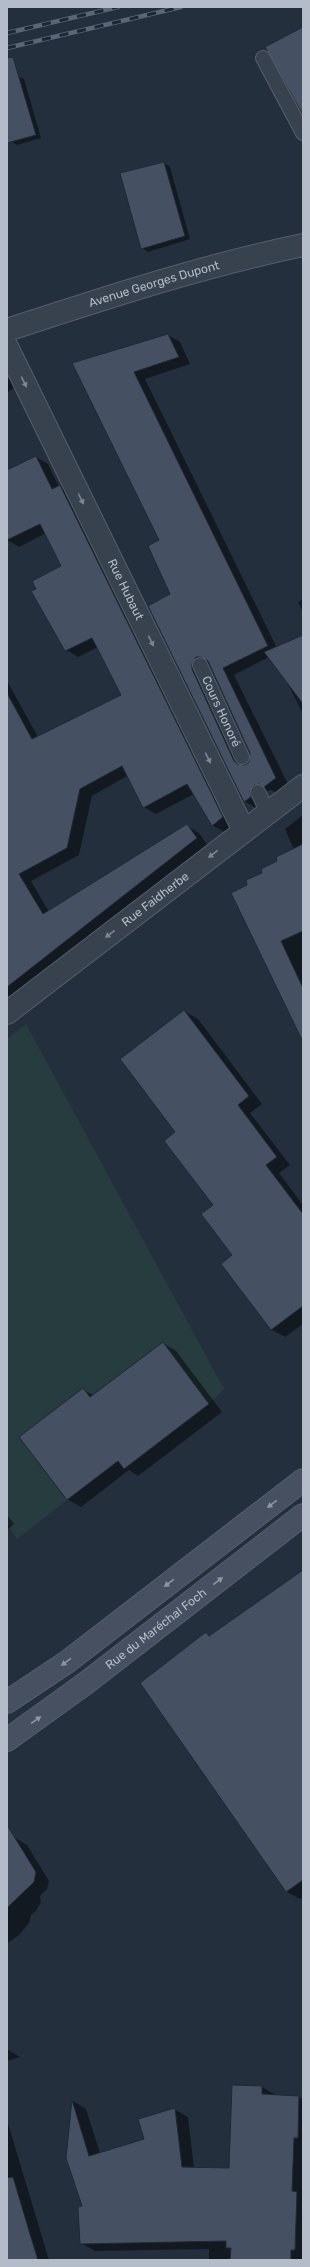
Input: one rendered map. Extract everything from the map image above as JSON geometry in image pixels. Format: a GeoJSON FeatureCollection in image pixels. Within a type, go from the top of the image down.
{"type":"FeatureCollection","features":[{"type":"Feature","properties":{"kind":"main road"},"geometry":{"type":"LineString","coordinates":[[7,1702],[67,1662],[303,1480]]}},
{"type":"Feature","properties":{"kind":"main road","name":"Rue du Maréchal Foch"},"geometry":{"type":"LineString","coordinates":[[7,1740],[86,1683],[303,1515]]}},
{"type":"Feature","properties":{"kind":"street","name":"Avenue Georges Dupont"},"geometry":{"type":"LineString","coordinates":[[7,330],[107,297],[248,256],[303,245]]}},
{"type":"Feature","properties":{"kind":"street","name":"Rue Hubaut"},"geometry":{"type":"LineString","coordinates":[[7,348],[244,831]]}},
{"type":"Feature","properties":{"kind":"street","name":"Rue Faidherbe"},"geometry":{"type":"LineString","coordinates":[[7,1013],[303,786]]}},
{"type":"Feature","properties":{"kind":"lane"},"geometry":{"type":"LineString","coordinates":[[263,58],[303,132]]}},
{"type":"Feature","properties":{"kind":"lane","name":"Cours Honoré"},"geometry":{"type":"LineString","coordinates":[[200,665],[242,757]]}},
{"type":"Feature","properties":{"kind":"lane"},"geometry":{"type":"LineString","coordinates":[[258,792],[268,813]]}},
{"type":"Feature","properties":{"kind":"green space"},"geometry":{"type":"Polygon","coordinates":[[[26,1024],[224,1389],[209,1404],[163,1342],[90,1397],[83,1389],[19,1437],[67,1500],[17,1539],[7,1524],[7,1039],[26,1024]]]}},
{"type":"Feature","properties":{"kind":"building"},"geometry":{"type":"Polygon","coordinates":[[[303,27],[303,115],[265,47],[303,27]]]}},
{"type":"Feature","properties":{"kind":"building"},"geometry":{"type":"Polygon","coordinates":[[[13,57],[36,135],[7,143],[7,58],[13,57]]]}},
{"type":"Feature","properties":{"kind":"building"},"geometry":{"type":"Polygon","coordinates":[[[164,162],[185,236],[141,249],[120,173],[164,162]]]}},
{"type":"Feature","properties":{"kind":"building"},"geometry":{"type":"Polygon","coordinates":[[[168,334],[179,357],[134,372],[268,646],[223,668],[276,778],[264,787],[259,784],[254,785],[250,791],[251,797],[244,802],[148,606],[170,594],[148,546],[159,540],[72,363],[168,334]],[[196,657],[192,664],[192,669],[234,761],[237,764],[245,765],[249,762],[250,753],[208,661],[201,657],[196,657]]]}},
{"type":"Feature","properties":{"kind":"building"},"geometry":{"type":"Polygon","coordinates":[[[36,456],[52,489],[60,485],[223,817],[212,826],[187,784],[143,808],[122,766],[80,789],[67,848],[19,874],[43,914],[187,824],[197,838],[7,987],[7,693],[32,739],[121,695],[92,638],[65,651],[31,591],[36,589],[32,581],[61,566],[40,524],[7,540],[7,470],[36,456]]]}},
{"type":"Feature","properties":{"kind":"building"},"geometry":{"type":"Polygon","coordinates":[[[303,635],[303,704],[264,652],[303,635]]]}},
{"type":"Feature","properties":{"kind":"building"},"geometry":{"type":"Polygon","coordinates":[[[303,844],[303,931],[281,941],[303,988],[303,1042],[231,893],[247,885],[246,880],[262,873],[261,869],[277,861],[276,857],[303,844]]]}},
{"type":"Feature","properties":{"kind":"building"},"geometry":{"type":"Polygon","coordinates":[[[184,1010],[249,1096],[238,1105],[277,1157],[266,1165],[303,1214],[303,1306],[271,1330],[221,1264],[232,1255],[201,1214],[213,1205],[164,1141],[175,1132],[120,1059],[184,1010]]]}},
{"type":"Feature","properties":{"kind":"building"},"geometry":{"type":"Polygon","coordinates":[[[163,1342],[209,1404],[124,1469],[118,1461],[67,1500],[19,1437],[83,1388],[90,1397],[163,1342]]]}},
{"type":"Feature","properties":{"kind":"building"},"geometry":{"type":"Polygon","coordinates":[[[303,1570],[303,1880],[286,1892],[140,1683],[206,1632],[209,1636],[303,1570]]]}},
{"type":"Feature","properties":{"kind":"building"},"geometry":{"type":"Polygon","coordinates":[[[7,1825],[36,1872],[34,1882],[7,1908],[7,1825]]]}},
{"type":"Feature","properties":{"kind":"building"},"geometry":{"type":"Polygon","coordinates":[[[232,2085],[262,2086],[262,2094],[299,2096],[298,2138],[294,2138],[292,2191],[297,2192],[295,2250],[291,2250],[291,2260],[230,2260],[231,2248],[226,2248],[226,2241],[80,2244],[78,2207],[82,2206],[66,2158],[72,2100],[89,2156],[144,2139],[138,2119],[175,2108],[182,2167],[229,2168],[232,2085]]]}},
{"type":"Feature","properties":{"kind":"building"},"geometry":{"type":"Polygon","coordinates":[[[13,2177],[38,2260],[7,2260],[7,2178],[13,2177]]]}},
{"type":"Feature","properties":{"kind":"railway"},"geometry":{"type":"LineString","coordinates":[[7,33],[118,7]]}},
{"type":"Feature","properties":{"kind":"railway"},"geometry":{"type":"LineString","coordinates":[[7,48],[181,7]]}}]}
